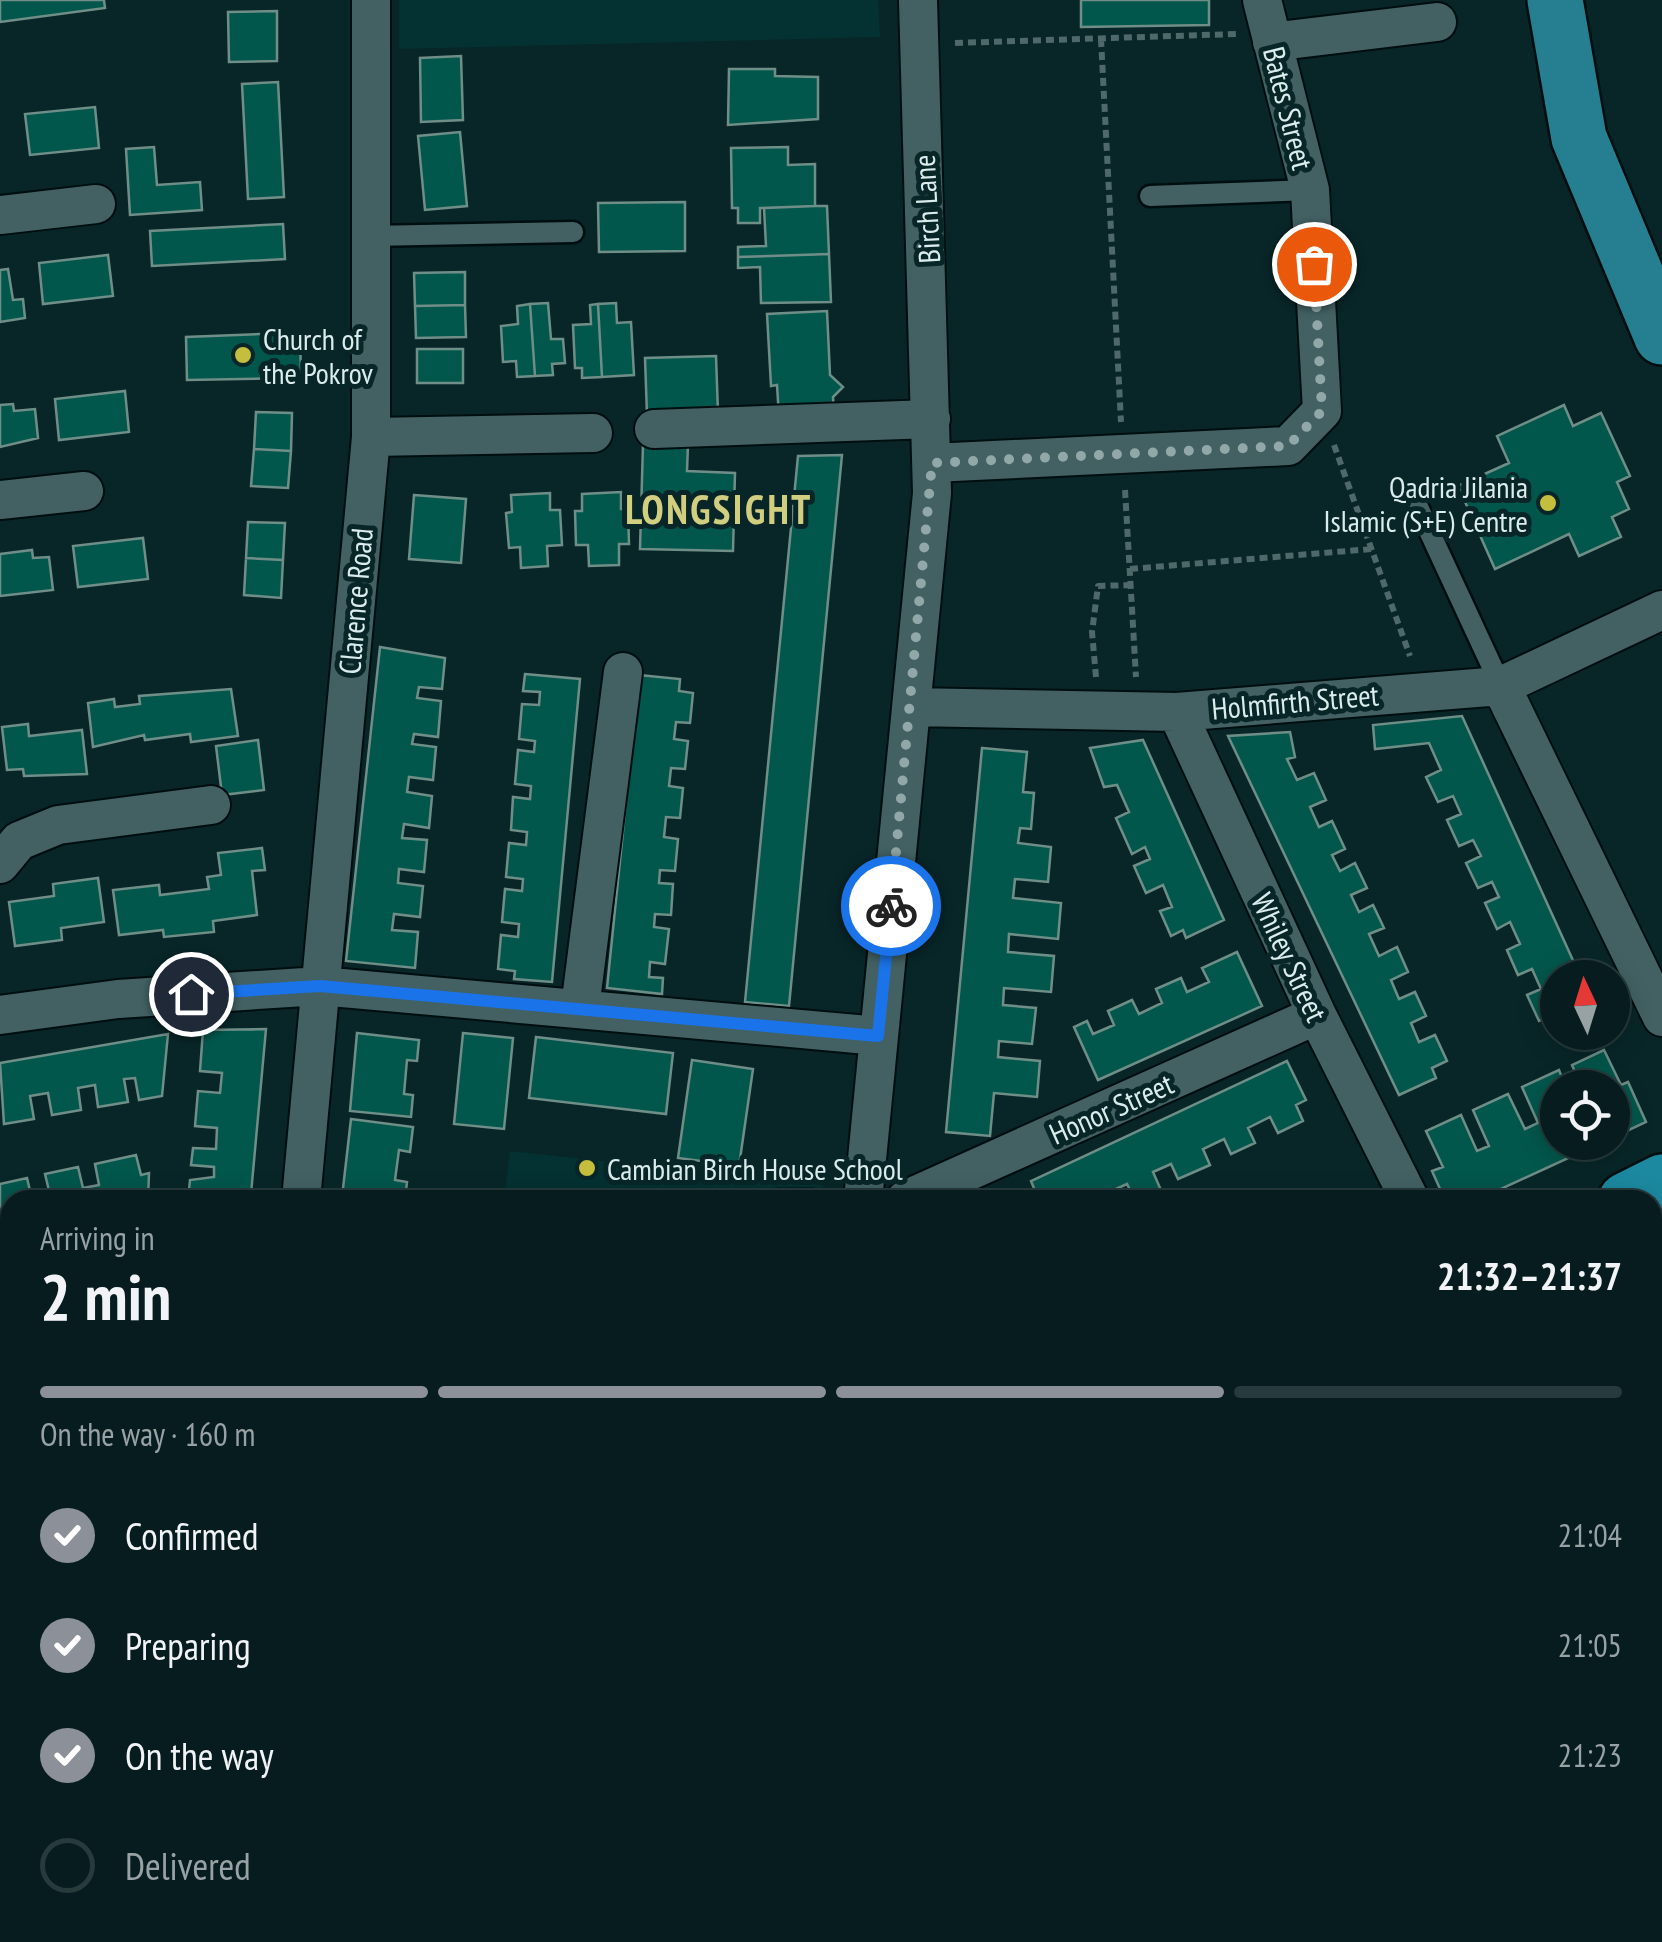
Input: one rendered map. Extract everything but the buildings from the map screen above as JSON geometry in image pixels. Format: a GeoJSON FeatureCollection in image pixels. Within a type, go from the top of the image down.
{"type":"FeatureCollection","features":[{"type":"Feature","properties":{"kind":"main road"},"geometry":{"type":"LineString","coordinates":[[1555,0],[1579,138],[1662,337]]}},
{"type":"Feature","properties":{"kind":"street","name":"Clarence Road"},"geometry":{"type":"LineString","coordinates":[[302,1190],[370,437],[370,0]]}},
{"type":"Feature","properties":{"kind":"street","name":"Birch Lane"},"geometry":{"type":"LineString","coordinates":[[864,1190],[932,463],[918,0]]}},
{"type":"Feature","properties":{"kind":"street"},"geometry":{"type":"LineString","coordinates":[[1263,25],[1438,22]]}},
{"type":"Feature","properties":{"kind":"street","name":"Bates Street"},"geometry":{"type":"LineString","coordinates":[[1263,25],[1310,190],[1322,411]]}},
{"type":"Feature","properties":{"kind":"street"},"geometry":{"type":"LineString","coordinates":[[0,215],[96,204]]}},
{"type":"Feature","properties":{"kind":"street"},"geometry":{"type":"LineString","coordinates":[[932,463],[1288,446],[1322,411]]}},
{"type":"Feature","properties":{"kind":"street"},"geometry":{"type":"LineString","coordinates":[[654,430],[931,419]]}},
{"type":"Feature","properties":{"kind":"street"},"geometry":{"type":"LineString","coordinates":[[370,437],[593,433]]}},
{"type":"Feature","properties":{"kind":"street"},"geometry":{"type":"LineString","coordinates":[[0,500],[84,491]]}},
{"type":"Feature","properties":{"kind":"street","name":"Holmfirth Street"},"geometry":{"type":"LineString","coordinates":[[911,706],[1176,712],[1501,686],[1662,610]]}},
{"type":"Feature","properties":{"kind":"street"},"geometry":{"type":"LineString","coordinates":[[580,1008],[623,672]]}},
{"type":"Feature","properties":{"kind":"street"},"geometry":{"type":"LineString","coordinates":[[1501,686],[1662,1016]]}},
{"type":"Feature","properties":{"kind":"street","name":"Whiley Street"},"geometry":{"type":"LineString","coordinates":[[1176,712],[1316,1015],[1405,1190]]}},
{"type":"Feature","properties":{"kind":"street"},"geometry":{"type":"LineString","coordinates":[[0,864],[19,840],[141,800],[211,805]]}},
{"type":"Feature","properties":{"kind":"street"},"geometry":{"type":"LineString","coordinates":[[0,1015],[118,999],[320,986],[878,1036]]}},
{"type":"Feature","properties":{"kind":"street","name":"Honor Street"},"geometry":{"type":"LineString","coordinates":[[927,1190],[1316,1015]]}},
{"type":"Feature","properties":{"kind":"lane"},"geometry":{"type":"LineString","coordinates":[[1150,196],[1310,190]]}},
{"type":"Feature","properties":{"kind":"lane"},"geometry":{"type":"LineString","coordinates":[[370,236],[573,232]]}},
{"type":"Feature","properties":{"kind":"lane"},"geometry":{"type":"LineString","coordinates":[[1410,492],[1501,686]]}},
{"type":"Feature","properties":{"kind":"path"},"geometry":{"type":"LineString","coordinates":[[941,44],[1101,39],[1263,25]]}},
{"type":"Feature","properties":{"kind":"path"},"geometry":{"type":"LineString","coordinates":[[1101,39],[1122,428]]}},
{"type":"Feature","properties":{"kind":"path"},"geometry":{"type":"LineString","coordinates":[[1322,411],[1410,656]]}},
{"type":"Feature","properties":{"kind":"path"},"geometry":{"type":"LineString","coordinates":[[1124,474],[1138,711]]}},
{"type":"Feature","properties":{"kind":"path"},"geometry":{"type":"LineString","coordinates":[[1130,569],[1372,549]]}},
{"type":"Feature","properties":{"kind":"path"},"geometry":{"type":"LineString","coordinates":[[1098,710],[1092,632],[1098,586],[1131,585]]}},
{"type":"Feature","properties":{"kind":"shaded area"},"geometry":{"type":"Polygon","coordinates":[[[399,0],[878,0],[880,37],[399,49],[399,0]]]}},
{"type":"Feature","properties":{"kind":"shaded area","name":"Cambian Birch House School"},"geometry":{"type":"Polygon","coordinates":[[[510,1151],[823,1185],[822,1190],[505,1190],[510,1151]]]}},
{"type":"Feature","properties":{"kind":"way so far"},"geometry":{"type":"LineString","coordinates":[[891,906],[932,463],[1288,446],[1322,411],[1314,264]]}},
{"type":"Feature","properties":{"kind":"place","name":"Church of the Pokrov"},"geometry":{"type":"Point","coordinates":[243,355]}},
{"type":"Feature","properties":{"kind":"place","name":"Qadria Jilania Islamic (S+E) Centre"},"geometry":{"type":"Point","coordinates":[1548,503]}},
{"type":"Feature","properties":{"kind":"place","name":"Cambian Birch House School"},"geometry":{"type":"Point","coordinates":[587,1168]}},
{"type":"Feature","properties":{"kind":"district","name":"LONGSIGHT"},"geometry":{"type":"Point","coordinates":[719,509]}},
{"type":"Feature","properties":{"kind":"route"},"geometry":{"type":"LineString","coordinates":[[191,994],[320,986],[878,1036],[891,906]]}}]}
